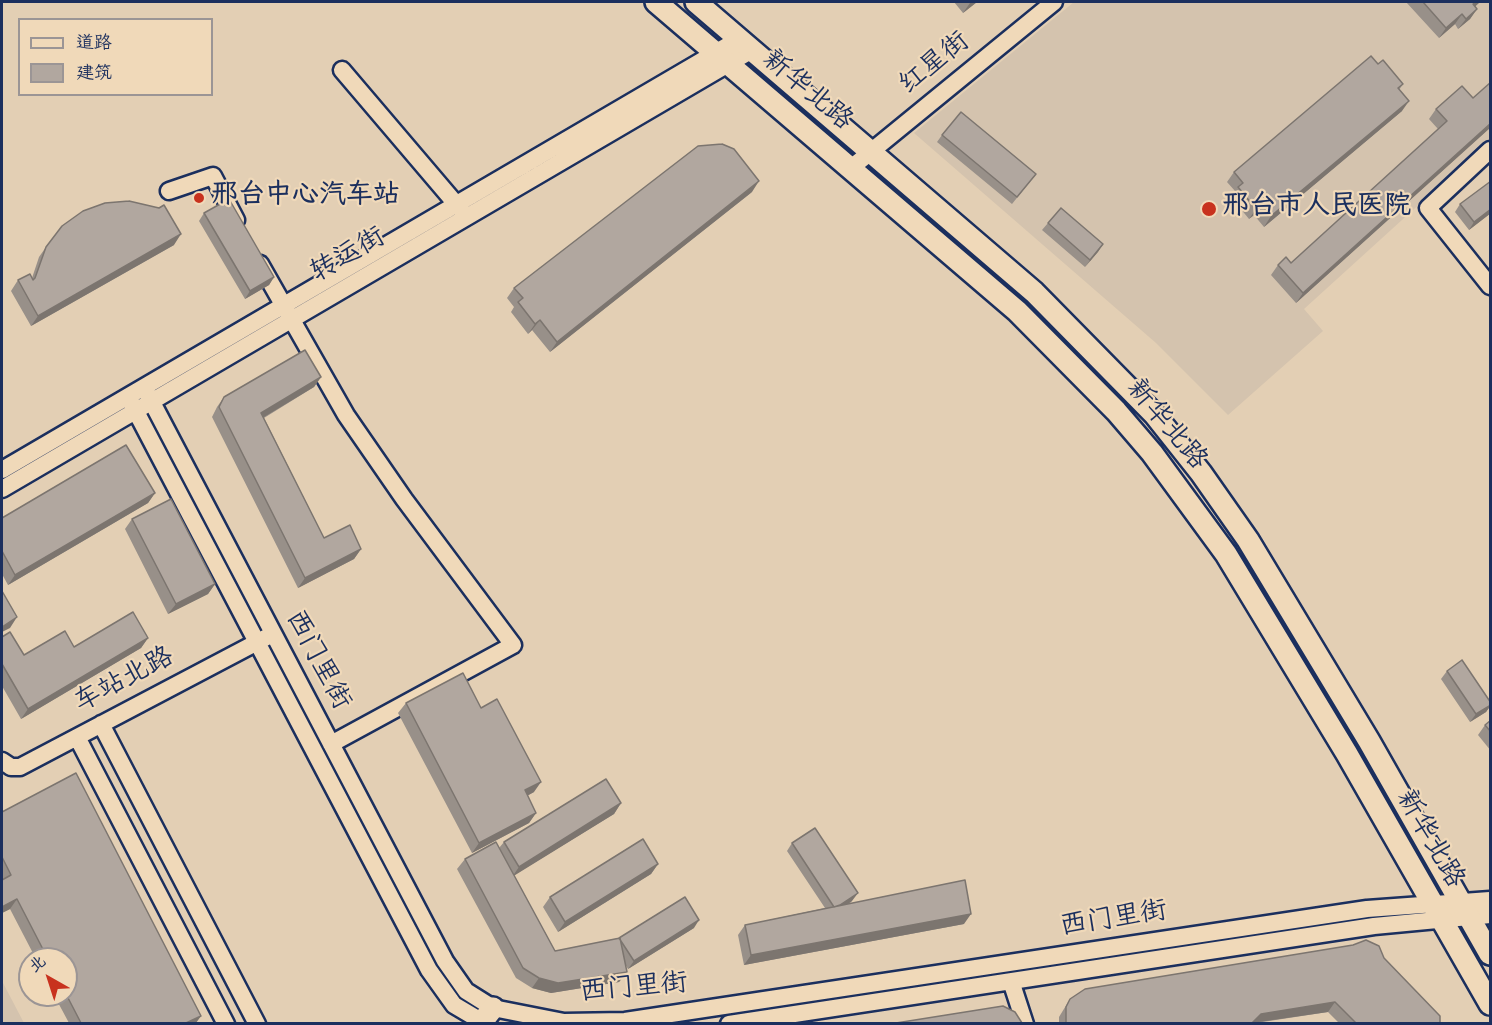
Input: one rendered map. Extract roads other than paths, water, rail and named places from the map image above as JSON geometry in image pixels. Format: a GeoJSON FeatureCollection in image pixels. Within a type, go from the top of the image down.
{"type":"FeatureCollection","features":[{"type":"Feature","properties":{"kind":"main road","name":"新华北路"},"geometry":{"type":"LineString","coordinates":[[656,2],[1033,326],[1116,411],[1168,472],[1226,554],[1347,754],[1491,1004]]}},
{"type":"Feature","properties":{"kind":"main road","name":"新华北路"},"geometry":{"type":"LineString","coordinates":[[696,2],[1051,308],[1135,393],[1188,456],[1248,540],[1369,741],[1491,954]]}},
{"type":"Feature","properties":{"kind":"street","name":"红星街"},"geometry":{"type":"LineString","coordinates":[[851,168],[1054,2]]}},
{"type":"Feature","properties":{"kind":"street","name":"转运街"},"geometry":{"type":"LineString","coordinates":[[2,489],[147,395],[746,44]]}},
{"type":"Feature","properties":{"kind":"street"},"geometry":{"type":"LineString","coordinates":[[342,70],[462,211]]}},
{"type":"Feature","properties":{"kind":"street"},"geometry":{"type":"LineString","coordinates":[[1491,150],[1428,208],[1491,286]]}},
{"type":"Feature","properties":{"kind":"street"},"geometry":{"type":"LineString","coordinates":[[169,191],[213,176],[286,313],[346,415],[382,468],[513,645],[331,744]]}},
{"type":"Feature","properties":{"kind":"street","name":"西门里街"},"geometry":{"type":"LineString","coordinates":[[147,395],[445,961],[485,1020],[625,1021],[1367,909],[1437,912],[1465,910],[1491,900]]}},
{"type":"Feature","properties":{"kind":"street","name":"转运街"},"geometry":{"type":"LineString","coordinates":[[2,470],[132,404]]}},
{"type":"Feature","properties":{"kind":"street"},"geometry":{"type":"LineString","coordinates":[[132,404],[429,970],[454,1005],[485,1020]]}},
{"type":"Feature","properties":{"kind":"street","name":"车站北路"},"geometry":{"type":"LineString","coordinates":[[2,761],[11,767],[20,767],[273,634]]}},
{"type":"Feature","properties":{"kind":"street"},"geometry":{"type":"LineString","coordinates":[[101,724],[257,1023]]}},
{"type":"Feature","properties":{"kind":"street"},"geometry":{"type":"LineString","coordinates":[[77,737],[226,1023]]}},
{"type":"Feature","properties":{"kind":"street"},"geometry":{"type":"LineString","coordinates":[[1465,910],[1491,915]]}},
{"type":"Feature","properties":{"kind":"street"},"geometry":{"type":"LineString","coordinates":[[729,1023],[1374,926],[1437,912]]}},
{"type":"Feature","properties":{"kind":"street"},"geometry":{"type":"LineString","coordinates":[[1011,981],[1026,1023]]}},
{"type":"Feature","properties":{"kind":"place","name":"邢台中心汽车站"},"geometry":{"type":"Point","coordinates":[199,198]}},
{"type":"Feature","properties":{"kind":"place","name":"邢台市人民医院"},"geometry":{"type":"Point","coordinates":[1209,209]}}]}
